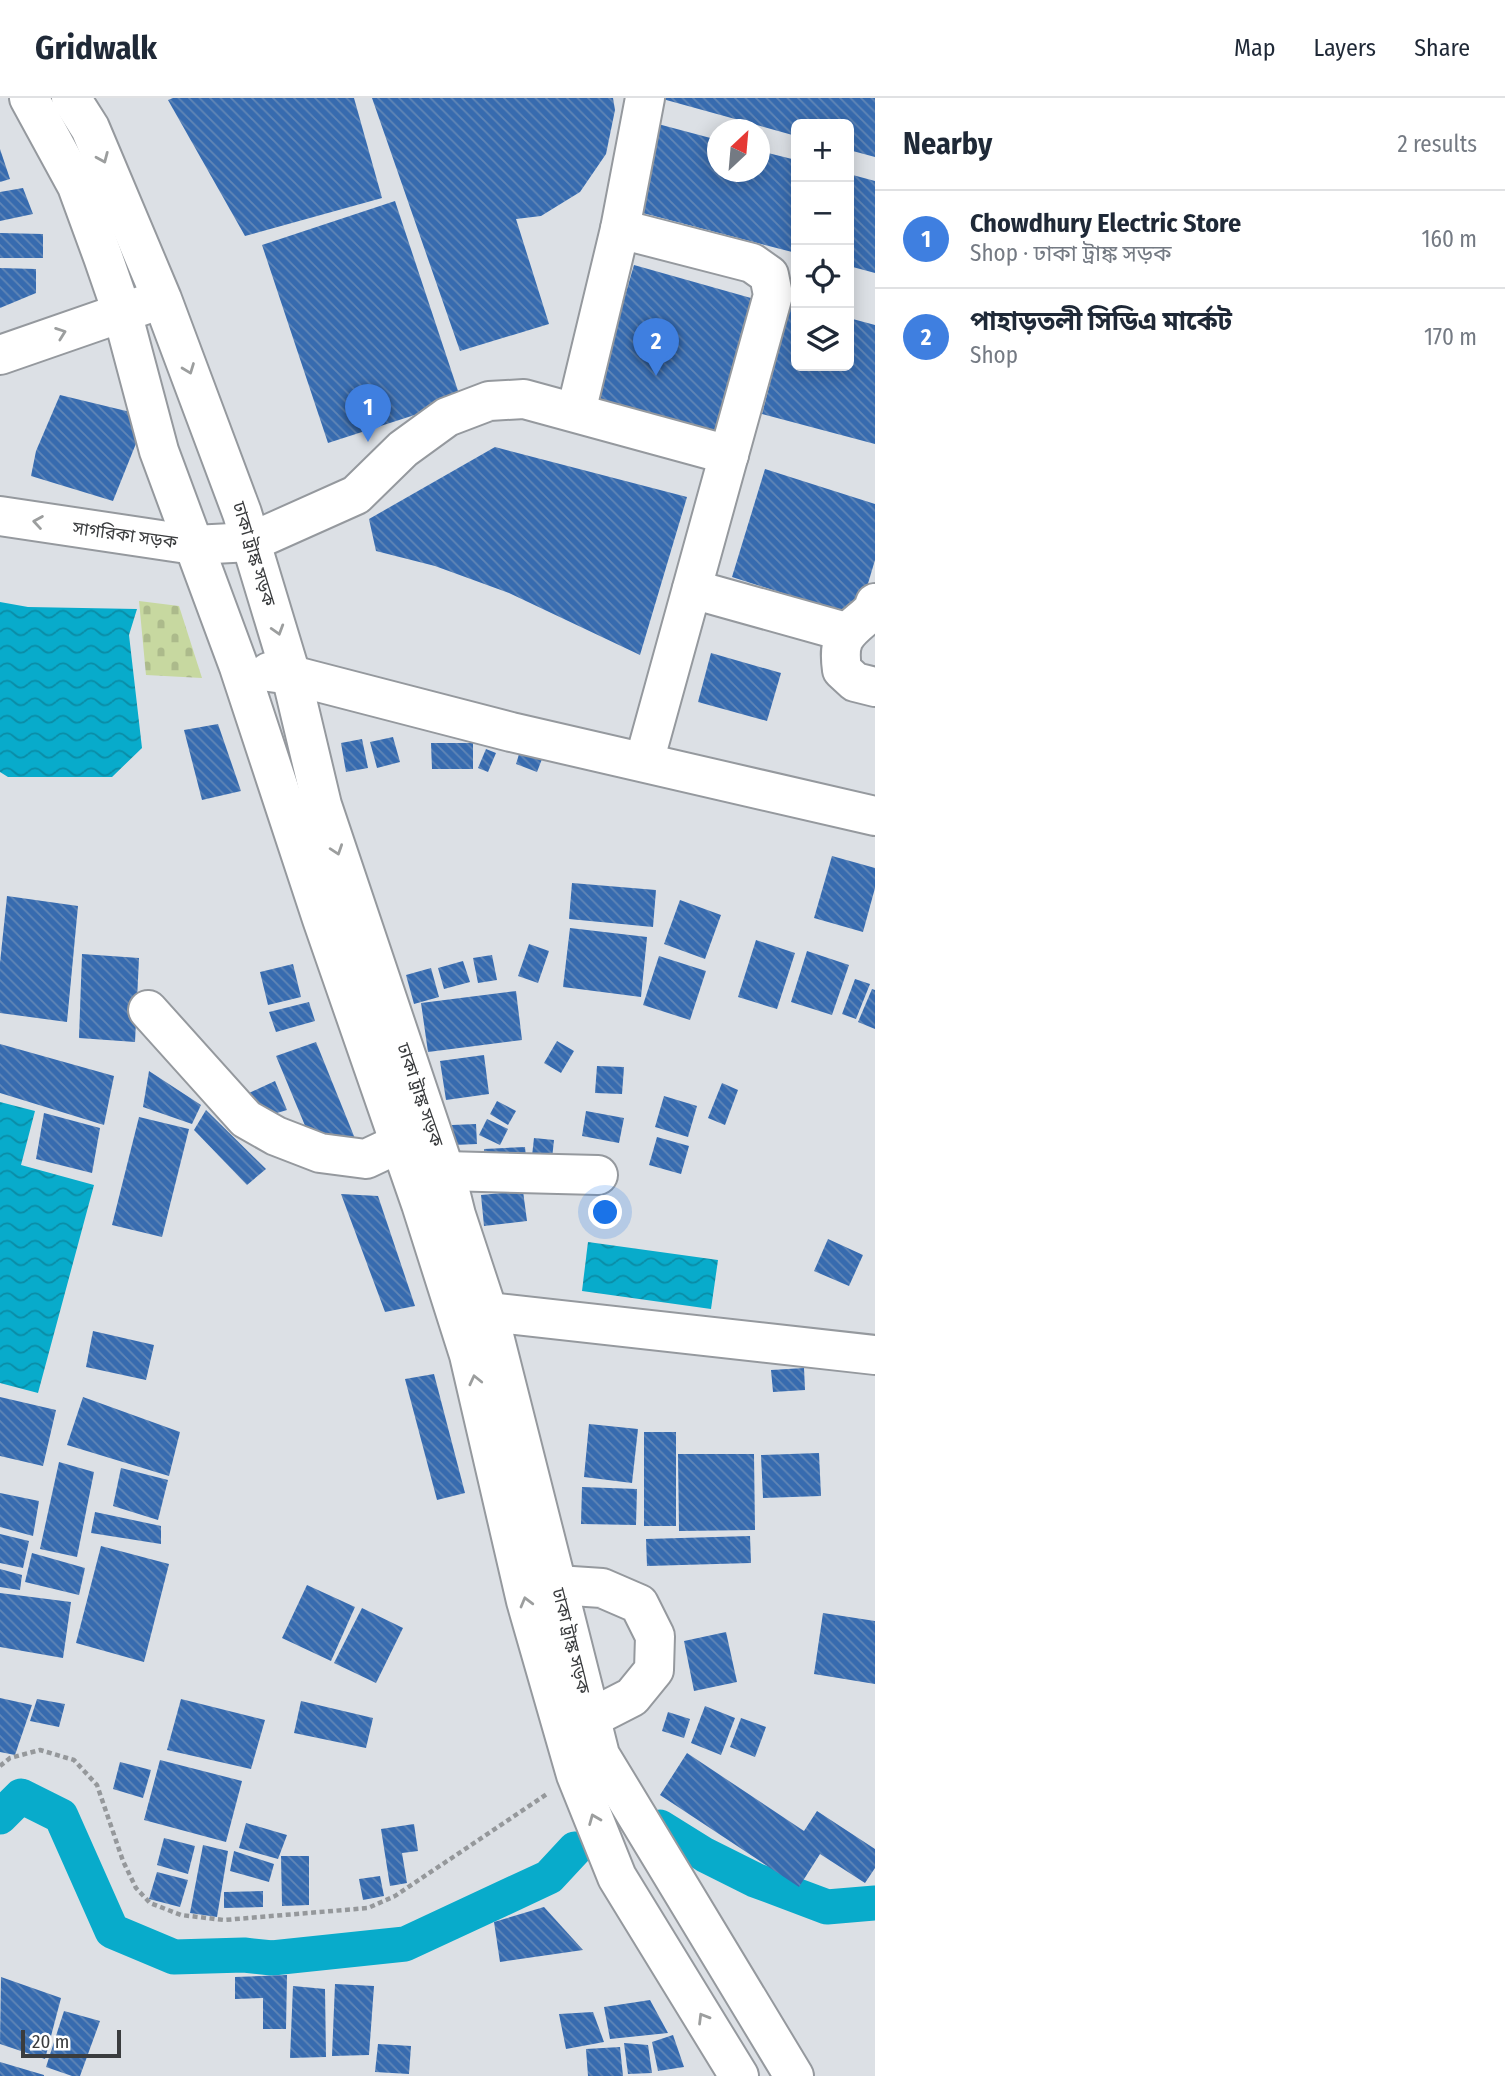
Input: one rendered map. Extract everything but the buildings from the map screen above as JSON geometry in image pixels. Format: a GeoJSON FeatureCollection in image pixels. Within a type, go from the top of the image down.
{"type":"FeatureCollection","features":[{"type":"Feature","properties":{"kind":"main road","name":"ঢাকা ট্রাঙ্ক সড়ক"},"geometry":{"type":"LineString","coordinates":[[29,98],[77,186],[122,312],[159,451],[239,667],[321,919],[400,1143],[469,1355],[526,1601],[576,1775],[617,1877],[739,2076]]}},
{"type":"Feature","properties":{"kind":"main road","name":"ঢাকা ট্রাঙ্ক সড়ক"},"geometry":{"type":"LineString","coordinates":[[71,98],[90,128],[162,299],[251,542],[291,675],[322,805],[445,1171],[456,1215],[488,1312],[600,1755],[794,2076]]}},
{"type":"Feature","properties":{"kind":"main road"},"geometry":{"type":"LineString","coordinates":[[576,412],[620,229],[645,98]]}},
{"type":"Feature","properties":{"kind":"main road"},"geometry":{"type":"LineString","coordinates":[[620,229],[752,263],[769,275],[773,295],[644,762]]}},
{"type":"Feature","properties":{"kind":"main road"},"geometry":{"type":"LineString","coordinates":[[0,355],[162,299]]}},
{"type":"Feature","properties":{"kind":"main road"},"geometry":{"type":"LineString","coordinates":[[251,542],[356,495],[403,449],[430,428],[469,407],[489,401],[524,399],[729,455]]}},
{"type":"Feature","properties":{"kind":"main road","name":"সাগরিকা সড়ক"},"geometry":{"type":"LineString","coordinates":[[0,516],[194,545],[251,542]]}},
{"type":"Feature","properties":{"kind":"main road"},"geometry":{"type":"LineString","coordinates":[[692,589],[846,632]]}},
{"type":"Feature","properties":{"kind":"main road"},"geometry":{"type":"LineString","coordinates":[[875,603],[873,610],[846,632],[839,650],[842,670],[855,682],[875,687]]}},
{"type":"Feature","properties":{"kind":"main road"},"geometry":{"type":"LineString","coordinates":[[239,667],[291,675],[510,732],[875,816]]}},
{"type":"Feature","properties":{"kind":"main road"},"geometry":{"type":"LineString","coordinates":[[148,1010],[246,1119],[276,1136],[320,1153],[366,1158],[400,1143]]}},
{"type":"Feature","properties":{"kind":"main road"},"geometry":{"type":"LineString","coordinates":[[445,1171],[598,1175]]}},
{"type":"Feature","properties":{"kind":"main road"},"geometry":{"type":"LineString","coordinates":[[488,1312],[875,1355]]}},
{"type":"Feature","properties":{"kind":"main road"},"geometry":{"type":"LineString","coordinates":[[557,1585],[602,1588],[639,1604],[655,1636],[654,1670],[632,1697],[591,1718]]}},
{"type":"Feature","properties":{"kind":"path"},"geometry":{"type":"LineString","coordinates":[[0,1766],[10,1758],[40,1750],[74,1759],[97,1785],[123,1861],[136,1888],[150,1903],[181,1916],[224,1920],[368,1908],[395,1896],[576,1775]]}},
{"type":"Feature","properties":{"kind":"green space"},"geometry":{"type":"Polygon","coordinates":[[[139,601],[179,606],[202,678],[146,675],[139,601]]]}},
{"type":"Feature","properties":{"kind":"water"},"geometry":{"type":"Polygon","coordinates":[[[0,602],[28,607],[137,609],[129,635],[142,748],[112,777],[8,777],[0,772],[0,602]]]}},
{"type":"Feature","properties":{"kind":"water"},"geometry":{"type":"Polygon","coordinates":[[[0,1102],[35,1111],[21,1165],[94,1185],[38,1393],[0,1383],[0,1102]]]}},
{"type":"Feature","properties":{"kind":"water"},"geometry":{"type":"Polygon","coordinates":[[[588,1242],[718,1260],[711,1309],[582,1291],[588,1242]]]}},
{"type":"Feature","properties":{"kind":"waterway"},"geometry":{"type":"LineString","coordinates":[[0,1817],[21,1796],[61,1816],[112,1931],[174,1957],[244,1955],[272,1958],[405,1944],[549,1877],[575,1849]]}},
{"type":"Feature","properties":{"kind":"waterway"},"geometry":{"type":"LineString","coordinates":[[660,1827],[705,1855],[755,1880],[827,1907],[875,1903]]}},
{"type":"Feature","properties":{"kind":"place","name":"পাহাড়তলী সিডিএ মার্কেট"},"geometry":{"type":"Point","coordinates":[656,376]}},
{"type":"Feature","properties":{"kind":"place","name":"Chowdhury Electric Store"},"geometry":{"type":"Point","coordinates":[368,442]}}]}
